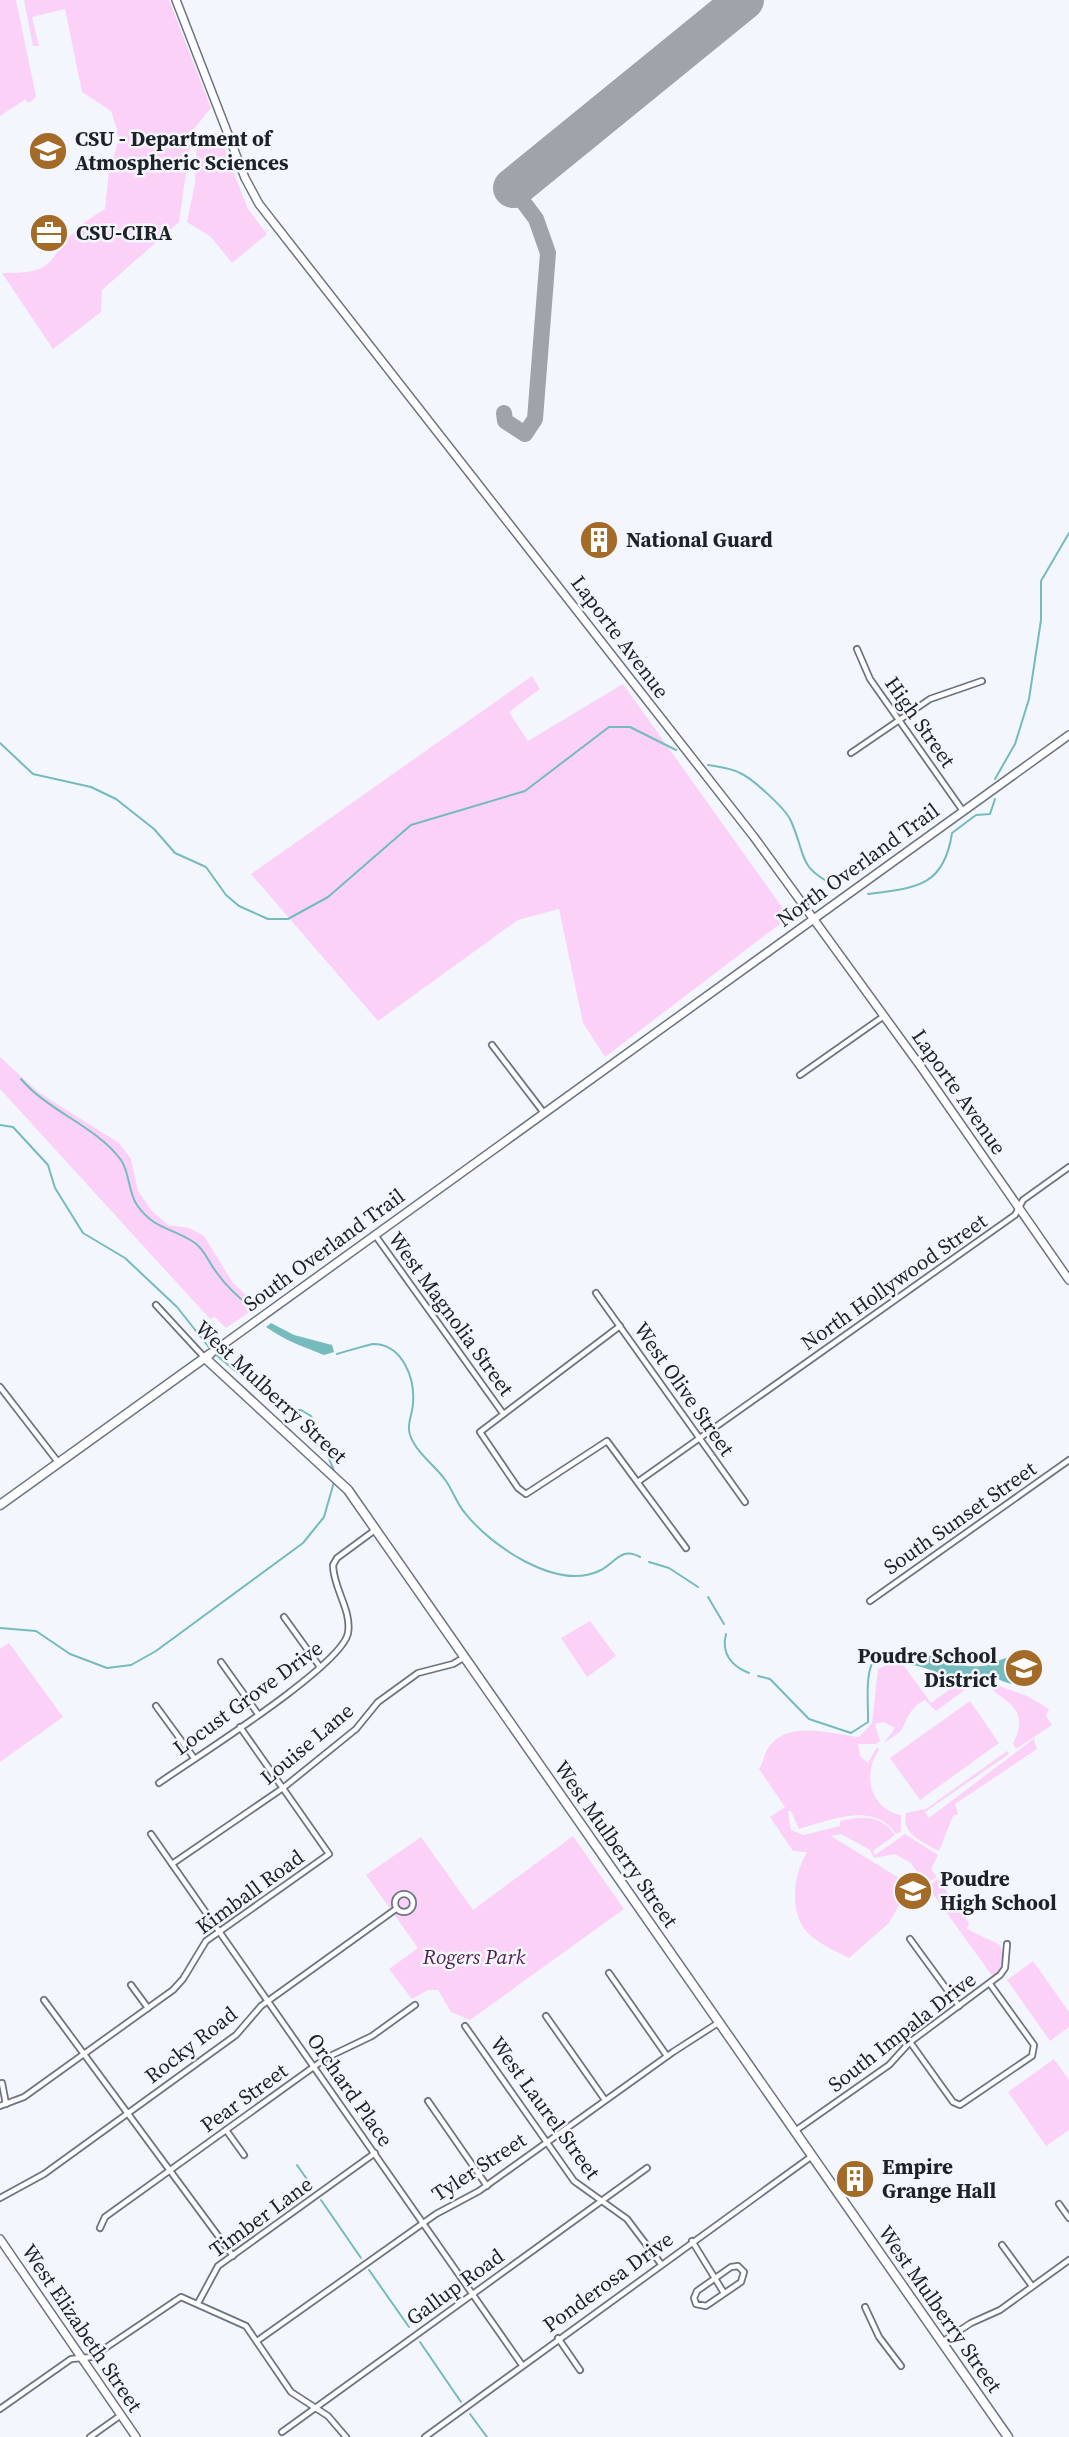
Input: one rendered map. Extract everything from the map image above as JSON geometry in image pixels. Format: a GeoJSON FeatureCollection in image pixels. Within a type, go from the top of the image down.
{"type":"FeatureCollection","features":[{"type":"Feature","properties":{"kind":"main road","name":"South Overland Trail"},"geometry":{"type":"LineString","coordinates":[[0,1504],[211,1354]]}},
{"type":"Feature","properties":{"kind":"main road","name":"West Mulberry Street"},"geometry":{"type":"LineString","coordinates":[[211,1354],[337,1478],[1008,2437]]}},
{"type":"Feature","properties":{"kind":"street","name":"Laporte Avenue"},"geometry":{"type":"LineString","coordinates":[[176,0],[245,178],[259,204],[553,578],[814,919],[1069,1280]]}},
{"type":"Feature","properties":{"kind":"street","name":"High Street"},"geometry":{"type":"LineString","coordinates":[[857,649],[870,679],[963,811]]}},
{"type":"Feature","properties":{"kind":"street"},"geometry":{"type":"LineString","coordinates":[[852,754],[898,720],[943,693],[982,681]]}},
{"type":"Feature","properties":{"kind":"street","name":"North Overland Trail"},"geometry":{"type":"LineString","coordinates":[[668,1023],[1069,735]]}},
{"type":"Feature","properties":{"kind":"street"},"geometry":{"type":"LineString","coordinates":[[800,1075],[884,1016]]}},
{"type":"Feature","properties":{"kind":"street","name":"South Overland Trail"},"geometry":{"type":"LineString","coordinates":[[211,1354],[668,1023]]}},
{"type":"Feature","properties":{"kind":"street"},"geometry":{"type":"LineString","coordinates":[[492,1045],[544,1113]]}},
{"type":"Feature","properties":{"kind":"street","name":"North Hollywood Street"},"geometry":{"type":"LineString","coordinates":[[639,1481],[1020,1209],[1023,1200],[1069,1167]]}},
{"type":"Feature","properties":{"kind":"street","name":"West Magnolia Street"},"geometry":{"type":"LineString","coordinates":[[375,1235],[502,1412]]}},
{"type":"Feature","properties":{"kind":"street","name":"West Olive Street"},"geometry":{"type":"LineString","coordinates":[[596,1293],[745,1502]]}},
{"type":"Feature","properties":{"kind":"street","name":"West Mulberry Street"},"geometry":{"type":"LineString","coordinates":[[156,1305],[211,1354]]}},
{"type":"Feature","properties":{"kind":"street"},"geometry":{"type":"LineString","coordinates":[[620,1326],[502,1412],[480,1432],[518,1488],[526,1494],[607,1441],[686,1548]]}},
{"type":"Feature","properties":{"kind":"street"},"geometry":{"type":"LineString","coordinates":[[0,1387],[58,1463]]}},
{"type":"Feature","properties":{"kind":"street","name":"South Sunset Street"},"geometry":{"type":"LineString","coordinates":[[870,1601],[1069,1460]]}},
{"type":"Feature","properties":{"kind":"street","name":"Locust Grove Drive"},"geometry":{"type":"LineString","coordinates":[[159,1783],[258,1714],[340,1650],[348,1633],[333,1565],[337,1558],[375,1530]]}},
{"type":"Feature","properties":{"kind":"street"},"geometry":{"type":"LineString","coordinates":[[284,1617],[320,1667]]}},
{"type":"Feature","properties":{"kind":"street","name":"Louise Lane"},"geometry":{"type":"LineString","coordinates":[[172,1864],[283,1787],[356,1729],[378,1702],[391,1692],[422,1671],[453,1664],[464,1657]]}},
{"type":"Feature","properties":{"kind":"street"},"geometry":{"type":"LineString","coordinates":[[221,1661],[258,1714]]}},
{"type":"Feature","properties":{"kind":"street"},"geometry":{"type":"LineString","coordinates":[[156,1706],[194,1758]]}},
{"type":"Feature","properties":{"kind":"street","name":"Kimball Road"},"geometry":{"type":"LineString","coordinates":[[2,2083],[3,2105],[24,2097],[179,1985],[202,1945],[329,1854],[240,1727]]}},
{"type":"Feature","properties":{"kind":"street","name":"Orchard Place"},"geometry":{"type":"LineString","coordinates":[[151,1834],[522,2365]]}},
{"type":"Feature","properties":{"kind":"street","name":"Rocky Road"},"geometry":{"type":"LineString","coordinates":[[406,1894],[411,1898],[413,1903],[410,1911],[401,1912],[396,1909],[395,1901],[398,1896],[406,1894]]}},
{"type":"Feature","properties":{"kind":"street","name":"Rocky Road"},"geometry":{"type":"LineString","coordinates":[[0,2198],[44,2174],[236,2035],[268,2002],[396,1909]]}},
{"type":"Feature","properties":{"kind":"street"},"geometry":{"type":"LineString","coordinates":[[910,1939],[959,2006]]}},
{"type":"Feature","properties":{"kind":"street","name":"South Impala Drive"},"geometry":{"type":"LineString","coordinates":[[795,2132],[889,2065],[910,2042],[990,1984],[1005,1968],[1007,1944]]}},
{"type":"Feature","properties":{"kind":"street"},"geometry":{"type":"LineString","coordinates":[[608,1973],[667,2056]]}},
{"type":"Feature","properties":{"kind":"street"},"geometry":{"type":"LineString","coordinates":[[910,2042],[957,2105],[967,2103],[1021,2064],[1034,2054],[1035,2048],[990,1984]]}},
{"type":"Feature","properties":{"kind":"street"},"geometry":{"type":"LineString","coordinates":[[131,1985],[148,2008]]}},
{"type":"Feature","properties":{"kind":"street"},"geometry":{"type":"LineString","coordinates":[[44,2000],[233,2256]]}},
{"type":"Feature","properties":{"kind":"street","name":"Pear Street"},"geometry":{"type":"LineString","coordinates":[[100,2228],[105,2217],[314,2066],[372,2036],[415,2005]]}},
{"type":"Feature","properties":{"kind":"street"},"geometry":{"type":"LineString","coordinates":[[546,2016],[606,2100]]}},
{"type":"Feature","properties":{"kind":"street","name":"Tyler Street"},"geometry":{"type":"LineString","coordinates":[[257,2341],[423,2223],[487,2186],[667,2056],[719,2023]]}},
{"type":"Feature","properties":{"kind":"street","name":"West Laurel Street"},"geometry":{"type":"LineString","coordinates":[[465,2026],[578,2186],[632,2224],[661,2264]]}},
{"type":"Feature","properties":{"kind":"street"},"geometry":{"type":"LineString","coordinates":[[428,2101],[487,2186]]}},
{"type":"Feature","properties":{"kind":"street"},"geometry":{"type":"LineString","coordinates":[[226,2130],[244,2155]]}},
{"type":"Feature","properties":{"kind":"street","name":"Timber Lane"},"geometry":{"type":"LineString","coordinates":[[198,2302],[211,2275],[233,2256],[375,2152]]}},
{"type":"Feature","properties":{"kind":"street","name":"Ponderosa Drive"},"geometry":{"type":"LineString","coordinates":[[425,2437],[812,2156]]}},
{"type":"Feature","properties":{"kind":"street","name":"Gallup Road"},"geometry":{"type":"LineString","coordinates":[[282,2432],[647,2168]]}},
{"type":"Feature","properties":{"kind":"street"},"geometry":{"type":"LineString","coordinates":[[1059,2204],[1069,2218]]}},
{"type":"Feature","properties":{"kind":"street","name":"West Elizabeth Street"},"geometry":{"type":"LineString","coordinates":[[0,2239],[136,2437]]}},
{"type":"Feature","properties":{"kind":"street"},"geometry":{"type":"LineString","coordinates":[[692,2241],[724,2293]]}},
{"type":"Feature","properties":{"kind":"street"},"geometry":{"type":"LineString","coordinates":[[1002,2245],[1032,2286]]}},
{"type":"Feature","properties":{"kind":"street"},"geometry":{"type":"LineString","coordinates":[[942,2343],[964,2327],[1000,2310],[1069,2260]]}},
{"type":"Feature","properties":{"kind":"street"},"geometry":{"type":"LineString","coordinates":[[733,2266],[743,2270],[743,2280],[724,2293],[706,2306],[696,2304],[695,2294],[715,2279],[733,2266]]}},
{"type":"Feature","properties":{"kind":"street"},"geometry":{"type":"LineString","coordinates":[[0,2409],[71,2359],[92,2357],[176,2298],[198,2302],[240,2321],[257,2341],[291,2392],[332,2419],[346,2437]]}},
{"type":"Feature","properties":{"kind":"street"},"geometry":{"type":"LineString","coordinates":[[865,2307],[879,2337],[901,2366]]}},
{"type":"Feature","properties":{"kind":"street"},"geometry":{"type":"LineString","coordinates":[[558,2338],[580,2370]]}},
{"type":"Feature","properties":{"kind":"street"},"geometry":{"type":"LineString","coordinates":[[90,2437],[121,2415]]}},
{"type":"Feature","properties":{"kind":"green space"},"geometry":{"type":"Polygon","coordinates":[[[0,0],[16,0],[36,96],[32,101],[27,103],[26,99],[0,116],[0,0]]]}},
{"type":"Feature","properties":{"kind":"green space"},"geometry":{"type":"Polygon","coordinates":[[[24,0],[169,0],[211,108],[192,131],[179,222],[102,290],[101,312],[53,349],[2,273],[42,268],[77,229],[105,209],[109,171],[118,142],[117,129],[111,111],[82,92],[65,9],[32,17],[39,46],[33,46],[24,0]]]}},
{"type":"Feature","properties":{"kind":"green space"},"geometry":{"type":"Polygon","coordinates":[[[202,134],[219,135],[248,209],[267,234],[232,263],[211,237],[187,222],[195,183],[197,139],[202,134]]]}},
{"type":"Feature","properties":{"kind":"green space"},"geometry":{"type":"Polygon","coordinates":[[[532,676],[540,689],[509,712],[528,741],[623,684],[789,917],[605,1057],[583,1023],[559,909],[518,920],[378,1021],[251,874],[532,676]]]}},
{"type":"Feature","properties":{"kind":"green space"},"geometry":{"type":"Polygon","coordinates":[[[0,1057],[38,1092],[119,1143],[131,1159],[138,1191],[151,1210],[168,1225],[189,1228],[204,1236],[233,1283],[258,1306],[226,1328],[215,1317],[210,1319],[0,1089],[0,1057]]]}},
{"type":"Feature","properties":{"kind":"green space"},"geometry":{"type":"Polygon","coordinates":[[[590,1621],[616,1656],[587,1677],[561,1638],[590,1621]]]}},
{"type":"Feature","properties":{"kind":"green space"},"geometry":{"type":"Polygon","coordinates":[[[9,1643],[63,1717],[0,1762],[0,1649],[9,1643]]]}},
{"type":"Feature","properties":{"kind":"green space"},"geometry":{"type":"Polygon","coordinates":[[[899,1659],[931,1703],[960,1682],[969,1687],[936,1711],[925,1700],[921,1702],[911,1711],[902,1729],[884,1743],[895,1728],[884,1722],[875,1724],[880,1741],[876,1744],[858,1744],[860,1756],[868,1763],[877,1747],[879,1750],[871,1769],[872,1789],[882,1806],[901,1815],[901,1831],[896,1834],[887,1824],[876,1818],[864,1816],[838,1818],[799,1829],[791,1811],[788,1811],[791,1830],[804,1835],[840,1826],[840,1821],[870,1818],[884,1823],[895,1835],[873,1851],[875,1855],[905,1834],[938,1855],[931,1869],[937,1877],[925,1884],[911,1863],[895,1854],[874,1858],[870,1850],[841,1834],[831,1836],[904,1881],[908,1889],[889,1923],[849,1958],[814,1939],[798,1917],[796,1883],[807,1852],[793,1851],[770,1817],[785,1807],[759,1769],[768,1748],[776,1739],[786,1734],[810,1730],[859,1737],[872,1723],[878,1669],[899,1659]]]}},
{"type":"Feature","properties":{"kind":"green space"},"geometry":{"type":"Polygon","coordinates":[[[983,1680],[1027,1696],[1049,1709],[1046,1716],[1052,1725],[1016,1749],[1013,1744],[1018,1731],[1017,1712],[983,1680]]]}},
{"type":"Feature","properties":{"kind":"green space"},"geometry":{"type":"Polygon","coordinates":[[[970,1701],[999,1743],[920,1800],[890,1758],[970,1701]]]}},
{"type":"Feature","properties":{"kind":"green space"},"geometry":{"type":"Polygon","coordinates":[[[1036,1737],[1034,1740],[1037,1749],[955,1804],[958,1814],[953,1816],[939,1851],[910,1832],[905,1821],[906,1813],[926,1809],[1007,1751],[1009,1754],[925,1812],[929,1818],[1036,1737]]]}},
{"type":"Feature","properties":{"kind":"green space","name":"Rogers Park"},"geometry":{"type":"Polygon","coordinates":[[[573,1836],[624,1909],[470,2020],[451,2012],[438,1990],[428,1990],[412,1999],[389,1969],[418,1948],[366,1875],[421,1837],[473,1910],[573,1836]]]}},
{"type":"Feature","properties":{"kind":"green space"},"geometry":{"type":"Polygon","coordinates":[[[938,1879],[969,1923],[967,1929],[1000,1945],[1002,1962],[993,1977],[928,1887],[938,1879]]]}},
{"type":"Feature","properties":{"kind":"green space"},"geometry":{"type":"Polygon","coordinates":[[[1033,1961],[1069,2012],[1069,2027],[1050,2041],[1007,1980],[1033,1961]]]}},
{"type":"Feature","properties":{"kind":"green space"},"geometry":{"type":"Polygon","coordinates":[[[1054,2059],[1069,2080],[1069,2130],[1046,2146],[1008,2092],[1054,2059]]]}},
{"type":"Feature","properties":{"kind":"water"},"geometry":{"type":"Polygon","coordinates":[[[271,1323],[294,1335],[332,1345],[334,1352],[324,1355],[294,1343],[266,1327],[271,1323]]]}},
{"type":"Feature","properties":{"kind":"water"},"geometry":{"type":"Polygon","coordinates":[[[911,1652],[972,1666],[989,1665],[1010,1657],[1022,1658],[1030,1662],[1033,1671],[1030,1679],[1017,1684],[982,1675],[953,1677],[910,1665],[906,1659],[911,1652]]]}},
{"type":"Feature","properties":{"kind":"waterway"},"geometry":{"type":"LineString","coordinates":[[995,779],[1015,744],[1029,699],[1041,620],[1041,581],[1069,533]]}},
{"type":"Feature","properties":{"kind":"waterway"},"geometry":{"type":"LineString","coordinates":[[0,743],[33,774],[91,787],[116,799],[154,829],[175,853],[206,867],[226,895],[239,906],[268,919],[288,919],[328,897],[411,825],[525,791],[609,727],[630,727],[676,750]]}},
{"type":"Feature","properties":{"kind":"waterway"},"geometry":{"type":"LineString","coordinates":[[708,765],[740,773],[768,794],[791,821],[809,867],[839,888]]}},
{"type":"Feature","properties":{"kind":"waterway"},"geometry":{"type":"LineString","coordinates":[[868,894],[914,886],[935,874],[948,851],[952,833],[976,815],[990,814],[995,799]]}},
{"type":"Feature","properties":{"kind":"waterway"},"geometry":{"type":"LineString","coordinates":[[21,1079],[45,1101],[111,1148],[124,1165],[134,1200],[144,1213],[157,1224],[198,1246],[224,1282],[251,1307]]}},
{"type":"Feature","properties":{"kind":"waterway"},"geometry":{"type":"LineString","coordinates":[[0,1125],[13,1127],[48,1165],[55,1188],[83,1233],[125,1258],[177,1307],[211,1350]]}},
{"type":"Feature","properties":{"kind":"waterway"},"geometry":{"type":"LineString","coordinates":[[337,1354],[373,1344],[392,1350],[399,1356],[412,1384],[413,1403],[409,1430],[414,1444],[446,1481],[460,1506],[476,1526],[507,1551],[544,1570],[582,1576],[605,1568],[622,1555],[633,1554],[640,1557]]}},
{"type":"Feature","properties":{"kind":"waterway"},"geometry":{"type":"LineString","coordinates":[[215,1354],[283,1410],[301,1410],[311,1416],[335,1473]]}},
{"type":"Feature","properties":{"kind":"waterway"},"geometry":{"type":"LineString","coordinates":[[0,1628],[36,1631],[70,1654],[107,1668],[131,1665],[156,1651],[303,1543],[324,1517],[334,1482]]}},
{"type":"Feature","properties":{"kind":"waterway"},"geometry":{"type":"LineString","coordinates":[[649,1562],[669,1568],[698,1587]]}},
{"type":"Feature","properties":{"kind":"waterway"},"geometry":{"type":"LineString","coordinates":[[708,1597],[724,1624]]}},
{"type":"Feature","properties":{"kind":"waterway"},"geometry":{"type":"LineString","coordinates":[[726,1634],[726,1653],[732,1663],[749,1673]]}},
{"type":"Feature","properties":{"kind":"waterway"},"geometry":{"type":"LineString","coordinates":[[758,1676],[770,1679],[809,1719],[851,1733],[868,1722],[868,1684],[873,1661],[880,1654],[891,1652],[907,1657]]}},
{"type":"Feature","properties":{"kind":"waterway"},"geometry":{"type":"LineString","coordinates":[[297,2165],[313,2188]]}},
{"type":"Feature","properties":{"kind":"waterway"},"geometry":{"type":"LineString","coordinates":[[321,2200],[361,2258]]}},
{"type":"Feature","properties":{"kind":"waterway"},"geometry":{"type":"LineString","coordinates":[[369,2270],[409,2327]]}},
{"type":"Feature","properties":{"kind":"waterway"},"geometry":{"type":"LineString","coordinates":[[420,2342],[461,2402]]}},
{"type":"Feature","properties":{"kind":"waterway"},"geometry":{"type":"LineString","coordinates":[[470,2414],[487,2437]]}},
{"type":"Feature","properties":{"kind":"taxiway"},"geometry":{"type":"LineString","coordinates":[[504,413],[505,421],[525,434],[535,419],[548,253],[536,219],[513,188]]}},
{"type":"Feature","properties":{"kind":"runway"},"geometry":{"type":"LineString","coordinates":[[513,188],[744,0]]}},
{"type":"Feature","properties":{"kind":"place","name":"CSU - Department of Atmospheric Sciences"},"geometry":{"type":"Point","coordinates":[48,151]}},
{"type":"Feature","properties":{"kind":"place","name":"CSU-CIRA"},"geometry":{"type":"Point","coordinates":[49,233]}},
{"type":"Feature","properties":{"kind":"place","name":"National Guard"},"geometry":{"type":"Point","coordinates":[599,540]}},
{"type":"Feature","properties":{"kind":"place","name":"Poudre School District"},"geometry":{"type":"Point","coordinates":[1024,1668]}},
{"type":"Feature","properties":{"kind":"place","name":"Poudre High School"},"geometry":{"type":"Point","coordinates":[913,1891]}},
{"type":"Feature","properties":{"kind":"place","name":"Empire Grange Hall"},"geometry":{"type":"Point","coordinates":[855,2179]}}]}
